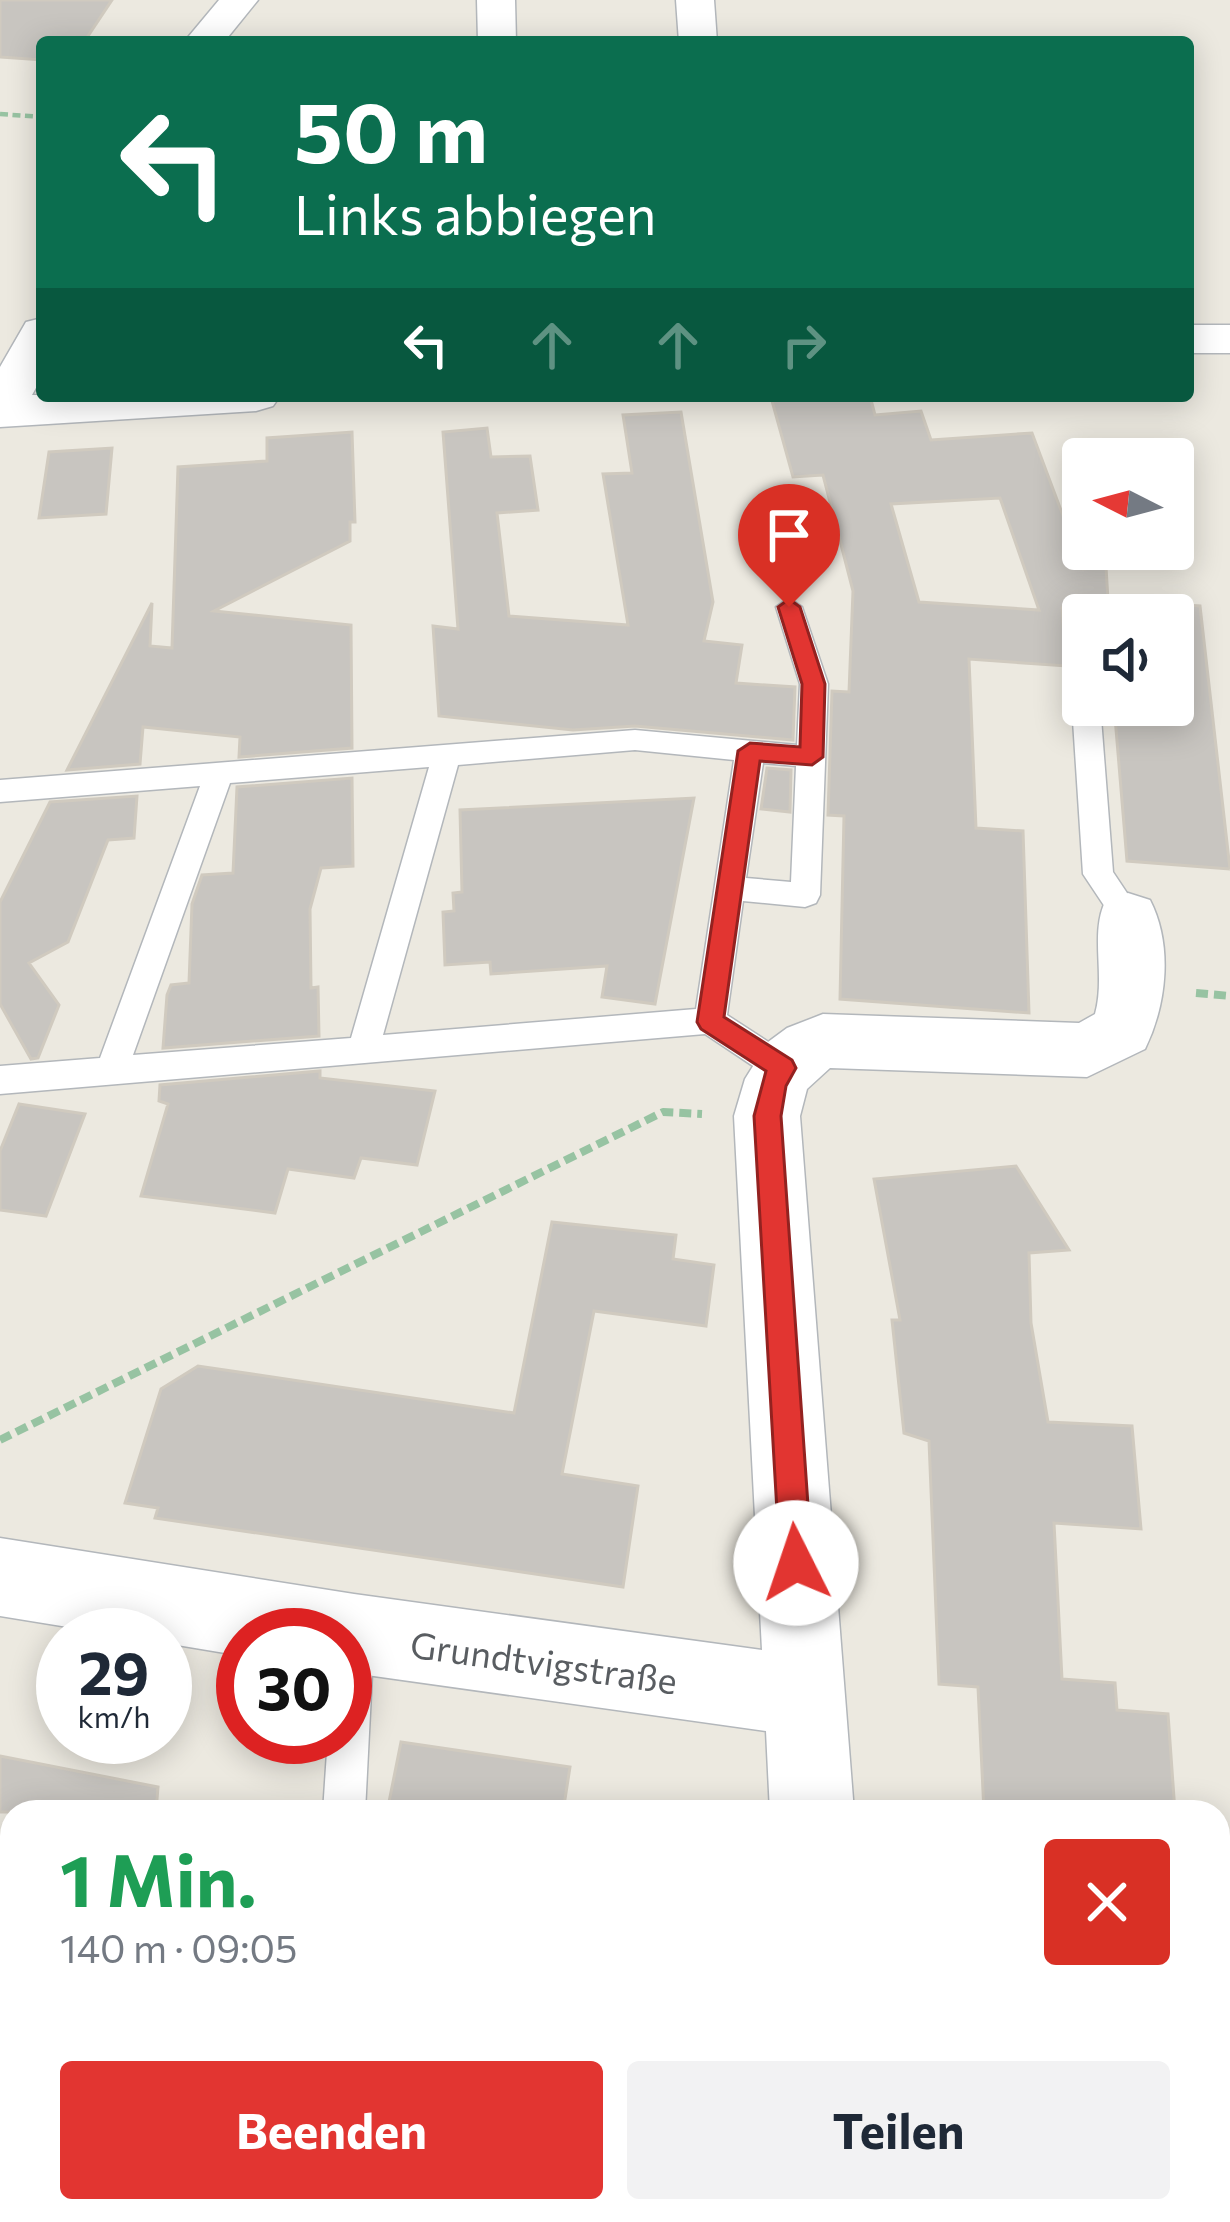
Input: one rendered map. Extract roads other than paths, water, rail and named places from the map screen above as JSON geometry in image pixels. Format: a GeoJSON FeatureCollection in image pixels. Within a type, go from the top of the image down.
{"type":"FeatureCollection","features":[{"type":"Feature","properties":{"kind":"street"},"geometry":{"type":"LineString","coordinates":[[208,36],[239,0]]}},
{"type":"Feature","properties":{"kind":"street"},"geometry":{"type":"LineString","coordinates":[[496,0],[497,36]]}},
{"type":"Feature","properties":{"kind":"street"},"geometry":{"type":"LineString","coordinates":[[694,0],[697,36]]}},
{"type":"Feature","properties":{"kind":"street"},"geometry":{"type":"LineString","coordinates":[[1194,339],[1230,339]]}},
{"type":"Feature","properties":{"kind":"street"},"geometry":{"type":"LineString","coordinates":[[0,412],[36,343]]}},
{"type":"Feature","properties":{"kind":"street"},"geometry":{"type":"LineString","coordinates":[[0,412],[160,402]]}},
{"type":"Feature","properties":{"kind":"street"},"geometry":{"type":"LineString","coordinates":[[811,1800],[775,1092],[800,1051],[823,1041],[1088,1050],[1122,1030],[1134,988],[1128,916]]}},
{"type":"Feature","properties":{"kind":"street","name":"Grundtvigstraße"},"geometry":{"type":"LineString","coordinates":[[0,1577],[216,1612]]}},
{"type":"Feature","properties":{"kind":"street","name":"Grundtvigstraße"},"geometry":{"type":"LineString","coordinates":[[372,1636],[804,1696]]}},
{"type":"Feature","properties":{"kind":"lane"},"geometry":{"type":"LineString","coordinates":[[728,888],[805,895],[814,684],[789,607]]}},
{"type":"Feature","properties":{"kind":"lane"},"geometry":{"type":"LineString","coordinates":[[1087,726],[1098,874],[1128,916]]}},
{"type":"Feature","properties":{"kind":"lane"},"geometry":{"type":"LineString","coordinates":[[0,791],[635,740],[812,757]]}},
{"type":"Feature","properties":{"kind":"lane"},"geometry":{"type":"LineString","coordinates":[[710,1022],[750,751]]}},
{"type":"Feature","properties":{"kind":"lane"},"geometry":{"type":"LineString","coordinates":[[364,1047],[446,758]]}},
{"type":"Feature","properties":{"kind":"lane"},"geometry":{"type":"LineString","coordinates":[[112,1070],[219,774]]}},
{"type":"Feature","properties":{"kind":"lane"},"geometry":{"type":"LineString","coordinates":[[0,1080],[710,1022]]}},
{"type":"Feature","properties":{"kind":"lane"},"geometry":{"type":"LineString","coordinates":[[710,1022],[775,1092]]}},
{"type":"Feature","properties":{"kind":"lane"},"geometry":{"type":"LineString","coordinates":[[345,1800],[347,1764]]}}]}
